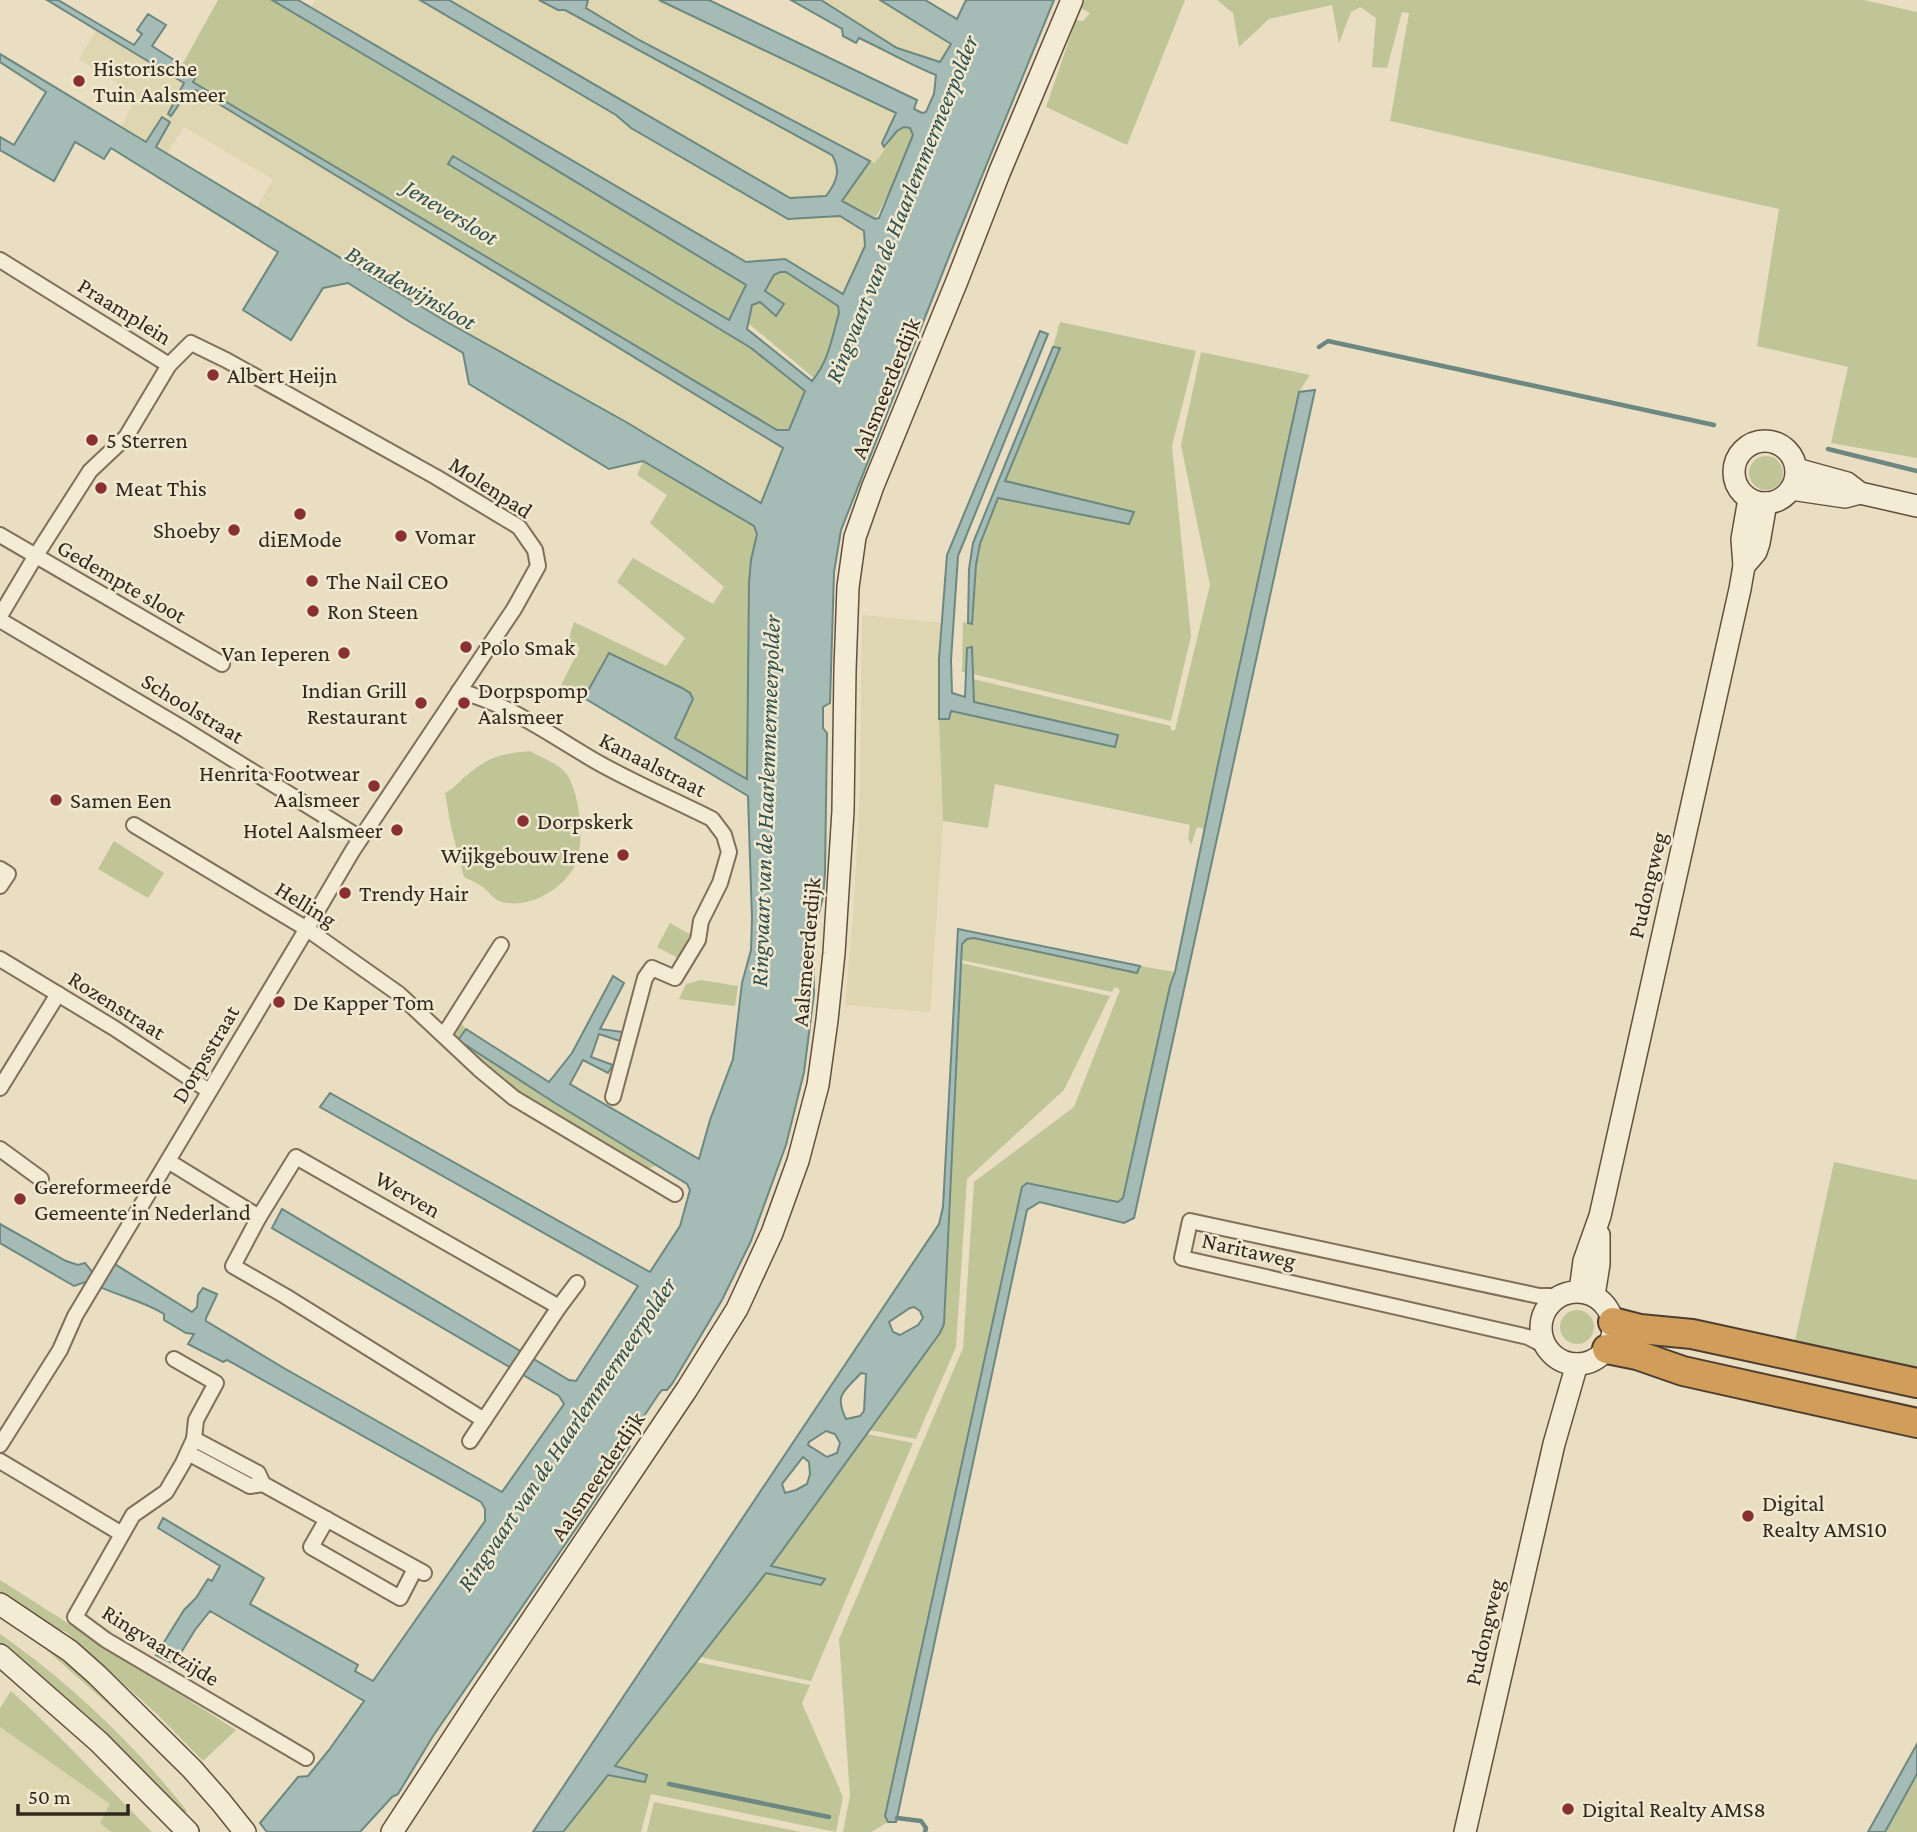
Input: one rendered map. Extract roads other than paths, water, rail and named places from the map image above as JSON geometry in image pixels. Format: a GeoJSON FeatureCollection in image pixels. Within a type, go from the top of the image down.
{"type":"FeatureCollection","features":[{"type":"Feature","properties":{"kind":"highway"},"geometry":{"type":"LineString","coordinates":[[1610,1336],[1630,1327],[1692,1334],[1917,1383]]}},
{"type":"Feature","properties":{"kind":"highway"},"geometry":{"type":"LineString","coordinates":[[1610,1336],[1637,1355],[1683,1371],[1917,1423]]}},
{"type":"Feature","properties":{"kind":"street","name":"Aalsmeerderdijk"},"geometry":{"type":"LineString","coordinates":[[392,1832],[482,1693],[687,1389],[737,1309],[772,1233],[798,1161],[808,1123],[818,1084],[827,1020],[842,824],[848,587],[855,537],[1000,171],[1072,0]]}},
{"type":"Feature","properties":{"kind":"street","name":"Praamplein"},"geometry":{"type":"LineString","coordinates":[[0,260],[169,365],[191,343],[345,428]]}},
{"type":"Feature","properties":{"kind":"street"},"geometry":{"type":"LineString","coordinates":[[0,618],[35,557],[97,463],[126,437],[169,365]]}},
{"type":"Feature","properties":{"kind":"street","name":"Molenpad"},"geometry":{"type":"LineString","coordinates":[[345,428],[436,477],[519,527],[535,550],[538,566],[514,608],[458,691]]}},
{"type":"Feature","properties":{"kind":"street"},"geometry":{"type":"LineString","coordinates":[[1771,441],[1788,451],[1794,460],[1794,479],[1785,496],[1776,501],[1757,501],[1742,493],[1734,477],[1734,467],[1737,458],[1751,444],[1771,441]]}},
{"type":"Feature","properties":{"kind":"street"},"geometry":{"type":"LineString","coordinates":[[1794,479],[1847,483],[1860,494],[1917,506]]}},
{"type":"Feature","properties":{"kind":"street","name":"Pudongweg"},"geometry":{"type":"LineString","coordinates":[[1587,1293],[1599,1264],[1600,1216],[1744,566],[1742,539],[1757,501]]}},
{"type":"Feature","properties":{"kind":"street","name":"Gedempte sloot"},"geometry":{"type":"LineString","coordinates":[[0,535],[222,664]]}},
{"type":"Feature","properties":{"kind":"street","name":"Schoolstraat"},"geometry":{"type":"LineString","coordinates":[[0,618],[360,838]]}},
{"type":"Feature","properties":{"kind":"street","name":"Dorpsstraat"},"geometry":{"type":"LineString","coordinates":[[0,1446],[60,1350],[75,1316],[360,838],[458,691]]}},
{"type":"Feature","properties":{"kind":"street","name":"Kanaalstraat"},"geometry":{"type":"LineString","coordinates":[[458,691],[501,706],[600,763],[712,819],[724,835],[729,852],[720,883],[701,921],[698,940],[675,978],[652,968],[645,978],[613,1097]]}},
{"type":"Feature","properties":{"kind":"street","name":"Helling"},"geometry":{"type":"LineString","coordinates":[[134,825],[307,929],[398,994],[514,1098],[675,1194]]}},
{"type":"Feature","properties":{"kind":"street"},"geometry":{"type":"LineString","coordinates":[[0,869],[8,874],[0,886]]}},
{"type":"Feature","properties":{"kind":"street"},"geometry":{"type":"LineString","coordinates":[[444,1035],[501,945]]}},
{"type":"Feature","properties":{"kind":"street","name":"Rozenstraat"},"geometry":{"type":"LineString","coordinates":[[0,959],[123,1034],[209,1091]]}},
{"type":"Feature","properties":{"kind":"street"},"geometry":{"type":"LineString","coordinates":[[0,1088],[58,994]]}},
{"type":"Feature","properties":{"kind":"street"},"geometry":{"type":"LineString","coordinates":[[0,1149],[41,1179]]}},
{"type":"Feature","properties":{"kind":"street","name":"Werven"},"geometry":{"type":"LineString","coordinates":[[484,1420],[233,1266],[296,1157],[559,1307]]}},
{"type":"Feature","properties":{"kind":"street"},"geometry":{"type":"LineString","coordinates":[[168,1161],[259,1217]]}},
{"type":"Feature","properties":{"kind":"street","name":"Naritaweg"},"geometry":{"type":"LineString","coordinates":[[1545,1346],[1528,1337],[1182,1258],[1190,1221],[1539,1296],[1559,1296]]}},
{"type":"Feature","properties":{"kind":"street"},"geometry":{"type":"LineString","coordinates":[[470,1441],[577,1283]]}},
{"type":"Feature","properties":{"kind":"street"},"geometry":{"type":"LineString","coordinates":[[1569,1292],[1587,1293],[1603,1302],[1610,1311],[1610,1336],[1598,1357],[1588,1362],[1569,1362],[1552,1354],[1545,1346],[1541,1324],[1550,1303],[1559,1296],[1569,1292]]}},
{"type":"Feature","properties":{"kind":"street","name":"Ringvaartzijde"},"geometry":{"type":"LineString","coordinates":[[174,1359],[216,1383],[196,1420],[194,1439],[188,1453],[166,1492],[133,1515],[75,1617],[106,1640],[306,1758]]}},
{"type":"Feature","properties":{"kind":"street","name":"Pudongweg"},"geometry":{"type":"LineString","coordinates":[[1465,1832],[1554,1444],[1569,1362]]}},
{"type":"Feature","properties":{"kind":"street"},"geometry":{"type":"LineString","coordinates":[[194,1439],[258,1473],[263,1484],[419,1571],[400,1598],[311,1547],[327,1520]]}},
{"type":"Feature","properties":{"kind":"street"},"geometry":{"type":"LineString","coordinates":[[188,1453],[250,1486],[263,1484]]}},
{"type":"Feature","properties":{"kind":"street"},"geometry":{"type":"LineString","coordinates":[[0,1461],[122,1534]]}},
{"type":"Feature","properties":{"kind":"street"},"geometry":{"type":"LineString","coordinates":[[0,1604],[70,1651],[97,1675],[192,1769],[242,1829]]}},
{"type":"Feature","properties":{"kind":"street"},"geometry":{"type":"LineString","coordinates":[[0,1655],[99,1742],[188,1832]]}},
{"type":"Feature","properties":{"kind":"water","name":"Ringvaart van de Haarlemmermeerpolder"},"geometry":{"type":"Polygon","coordinates":[[[47,0],[58,0],[134,45],[142,34],[137,30],[148,14],[166,25],[152,46],[196,76],[193,82],[777,430],[789,430],[805,391],[751,348],[448,164],[453,156],[729,320],[746,285],[272,0],[298,0],[746,262],[785,259],[843,294],[865,246],[864,231],[840,216],[788,219],[420,0],[449,0],[790,198],[826,196],[836,176],[832,155],[565,10],[558,10],[539,0],[588,0],[586,8],[639,40],[870,161],[842,201],[875,219],[879,218],[913,135],[910,128],[904,127],[897,131],[884,147],[882,143],[896,113],[659,0],[709,0],[917,100],[914,109],[922,113],[926,112],[934,94],[936,75],[859,38],[856,43],[843,36],[842,29],[791,0],[821,0],[897,48],[940,62],[951,44],[880,0],[925,0],[957,19],[966,0],[1054,0],[841,530],[834,572],[830,703],[823,707],[823,728],[827,733],[825,873],[823,897],[813,936],[814,994],[804,1072],[786,1145],[751,1241],[722,1300],[672,1384],[658,1395],[630,1437],[630,1446],[584,1517],[433,1736],[398,1794],[392,1797],[360,1832],[267,1832],[260,1823],[298,1777],[308,1776],[364,1701],[210,1611],[174,1664],[156,1655],[184,1610],[196,1598],[208,1579],[212,1581],[220,1566],[158,1528],[163,1518],[264,1578],[250,1604],[358,1665],[355,1671],[373,1681],[485,1521],[485,1509],[481,1502],[227,1360],[223,1362],[188,1344],[194,1334],[186,1333],[164,1320],[164,1314],[155,1309],[88,1281],[74,1286],[0,1243],[0,1224],[66,1261],[78,1265],[85,1263],[93,1273],[113,1263],[192,1312],[197,1307],[198,1295],[203,1288],[217,1294],[206,1321],[502,1492],[564,1404],[559,1396],[272,1228],[282,1209],[569,1380],[576,1381],[638,1286],[320,1107],[330,1093],[650,1272],[680,1226],[690,1190],[687,1184],[458,1040],[466,1029],[549,1082],[572,1053],[613,976],[624,983],[600,1029],[623,1032],[620,1041],[599,1034],[591,1057],[613,1065],[608,1073],[583,1060],[570,1084],[699,1159],[710,1120],[733,1059],[742,983],[751,950],[748,796],[584,698],[609,653],[682,688],[690,693],[693,699],[675,738],[747,779],[749,583],[757,534],[754,526],[643,461],[609,469],[469,384],[463,353],[348,283],[323,288],[291,340],[243,310],[278,252],[111,148],[104,159],[75,142],[54,181],[0,150],[0,137],[14,145],[46,92],[0,62],[0,54],[146,142],[162,117],[170,122],[156,147],[447,322],[626,422],[761,503],[783,448],[196,90],[186,94],[171,116],[168,114],[184,83],[47,0]],[[786,272],[774,275],[765,291],[784,304],[776,316],[760,302],[752,305],[747,329],[812,381],[829,349],[839,313],[838,306],[786,272]]]}},
{"type":"Feature","properties":{"kind":"water"},"geometry":{"type":"Polygon","coordinates":[[[1040,331],[1048,334],[958,556],[951,660],[952,693],[965,697],[967,648],[972,647],[974,702],[1118,735],[1115,747],[951,711],[949,719],[939,719],[939,659],[947,555],[1040,331]]]}},
{"type":"Feature","properties":{"kind":"water"},"geometry":{"type":"Polygon","coordinates":[[[1053,347],[1060,348],[1005,481],[1134,512],[1129,524],[998,498],[980,544],[972,624],[968,623],[969,569],[973,543],[1053,347]]]}},
{"type":"Feature","properties":{"kind":"water"},"geometry":{"type":"Polygon","coordinates":[[[1315,390],[1134,1218],[1124,1223],[1040,1202],[1027,1210],[897,1818],[896,1822],[888,1822],[885,1816],[1022,1187],[1027,1183],[1118,1202],[1123,1198],[1175,972],[1299,392],[1315,390]]]}},
{"type":"Feature","properties":{"kind":"water"},"geometry":{"type":"Polygon","coordinates":[[[958,929],[1140,966],[1137,973],[974,938],[967,939],[962,944],[944,1324],[771,1566],[825,1579],[821,1585],[766,1573],[615,1766],[647,1775],[645,1782],[608,1775],[563,1832],[533,1832],[939,1224],[943,1207],[958,929]],[[914,1307],[889,1322],[893,1332],[900,1335],[918,1325],[923,1318],[920,1311],[914,1307]],[[861,1373],[846,1389],[841,1404],[846,1419],[860,1416],[864,1411],[866,1374],[861,1373]],[[826,1431],[808,1445],[827,1457],[837,1453],[840,1443],[835,1434],[826,1431]],[[803,1457],[782,1484],[785,1493],[807,1484],[809,1462],[803,1457]]]}},
{"type":"Feature","properties":{"kind":"water"},"geometry":{"type":"Polygon","coordinates":[[[1917,1744],[1917,1774],[1885,1832],[1868,1832],[1917,1744]]]}},
{"type":"Feature","properties":{"kind":"waterway"},"geometry":{"type":"LineString","coordinates":[[1319,347],[1328,341],[1714,425]]}},
{"type":"Feature","properties":{"kind":"waterway"},"geometry":{"type":"LineString","coordinates":[[1828,449],[1917,471]]}},
{"type":"Feature","properties":{"kind":"waterway"},"geometry":{"type":"LineString","coordinates":[[669,1784],[829,1817]]}},
{"type":"Feature","properties":{"kind":"waterway"},"geometry":{"type":"LineString","coordinates":[[897,1818],[921,1821],[926,1828],[925,1832]]}},
{"type":"Feature","properties":{"kind":"place","name":"Historische Tuin Aalsmeer"},"geometry":{"type":"Point","coordinates":[79,81]}},
{"type":"Feature","properties":{"kind":"place","name":"Albert Heijn"},"geometry":{"type":"Point","coordinates":[213,375]}},
{"type":"Feature","properties":{"kind":"place","name":"5 Sterren"},"geometry":{"type":"Point","coordinates":[92,440]}},
{"type":"Feature","properties":{"kind":"place","name":"Meat This"},"geometry":{"type":"Point","coordinates":[101,488]}},
{"type":"Feature","properties":{"kind":"place","name":"diEMode"},"geometry":{"type":"Point","coordinates":[300,514]}},
{"type":"Feature","properties":{"kind":"place","name":"Shoeby"},"geometry":{"type":"Point","coordinates":[234,530]}},
{"type":"Feature","properties":{"kind":"place","name":"Vomar"},"geometry":{"type":"Point","coordinates":[401,536]}},
{"type":"Feature","properties":{"kind":"place","name":"The Nail CEO"},"geometry":{"type":"Point","coordinates":[312,581]}},
{"type":"Feature","properties":{"kind":"place","name":"Ron Steen"},"geometry":{"type":"Point","coordinates":[313,611]}},
{"type":"Feature","properties":{"kind":"place","name":"Polo Smak"},"geometry":{"type":"Point","coordinates":[466,647]}},
{"type":"Feature","properties":{"kind":"place","name":"Van Ieperen"},"geometry":{"type":"Point","coordinates":[344,653]}},
{"type":"Feature","properties":{"kind":"place","name":"Indian Grill Restaurant"},"geometry":{"type":"Point","coordinates":[421,703]}},
{"type":"Feature","properties":{"kind":"place","name":"Dorpspomp Aalsmeer"},"geometry":{"type":"Point","coordinates":[464,703]}},
{"type":"Feature","properties":{"kind":"place","name":"Henrita Footwear Aalsmeer"},"geometry":{"type":"Point","coordinates":[374,786]}},
{"type":"Feature","properties":{"kind":"place","name":"Samen Een"},"geometry":{"type":"Point","coordinates":[56,800]}},
{"type":"Feature","properties":{"kind":"place","name":"Dorpskerk"},"geometry":{"type":"Point","coordinates":[523,821]}},
{"type":"Feature","properties":{"kind":"place","name":"Hotel Aalsmeer"},"geometry":{"type":"Point","coordinates":[397,830]}},
{"type":"Feature","properties":{"kind":"place","name":"Wijkgebouw Irene"},"geometry":{"type":"Point","coordinates":[623,855]}},
{"type":"Feature","properties":{"kind":"place","name":"Trendy Hair"},"geometry":{"type":"Point","coordinates":[345,893]}},
{"type":"Feature","properties":{"kind":"place","name":"De Kapper Tom"},"geometry":{"type":"Point","coordinates":[279,1002]}},
{"type":"Feature","properties":{"kind":"place","name":"Gereformeerde Gemeente in Nederland"},"geometry":{"type":"Point","coordinates":[20,1199]}},
{"type":"Feature","properties":{"kind":"place","name":"Digital Realty AMS10"},"geometry":{"type":"Point","coordinates":[1748,1516]}},
{"type":"Feature","properties":{"kind":"place","name":"Digital Realty AMS8"},"geometry":{"type":"Point","coordinates":[1568,1809]}},
{"type":"Feature","properties":{"kind":"water label","name":"Jeneversloot"},"geometry":{"type":"Point","coordinates":[451,212]}},
{"type":"Feature","properties":{"kind":"water label","name":"Brandewijnsloot"},"geometry":{"type":"Point","coordinates":[411,287]}}]}
